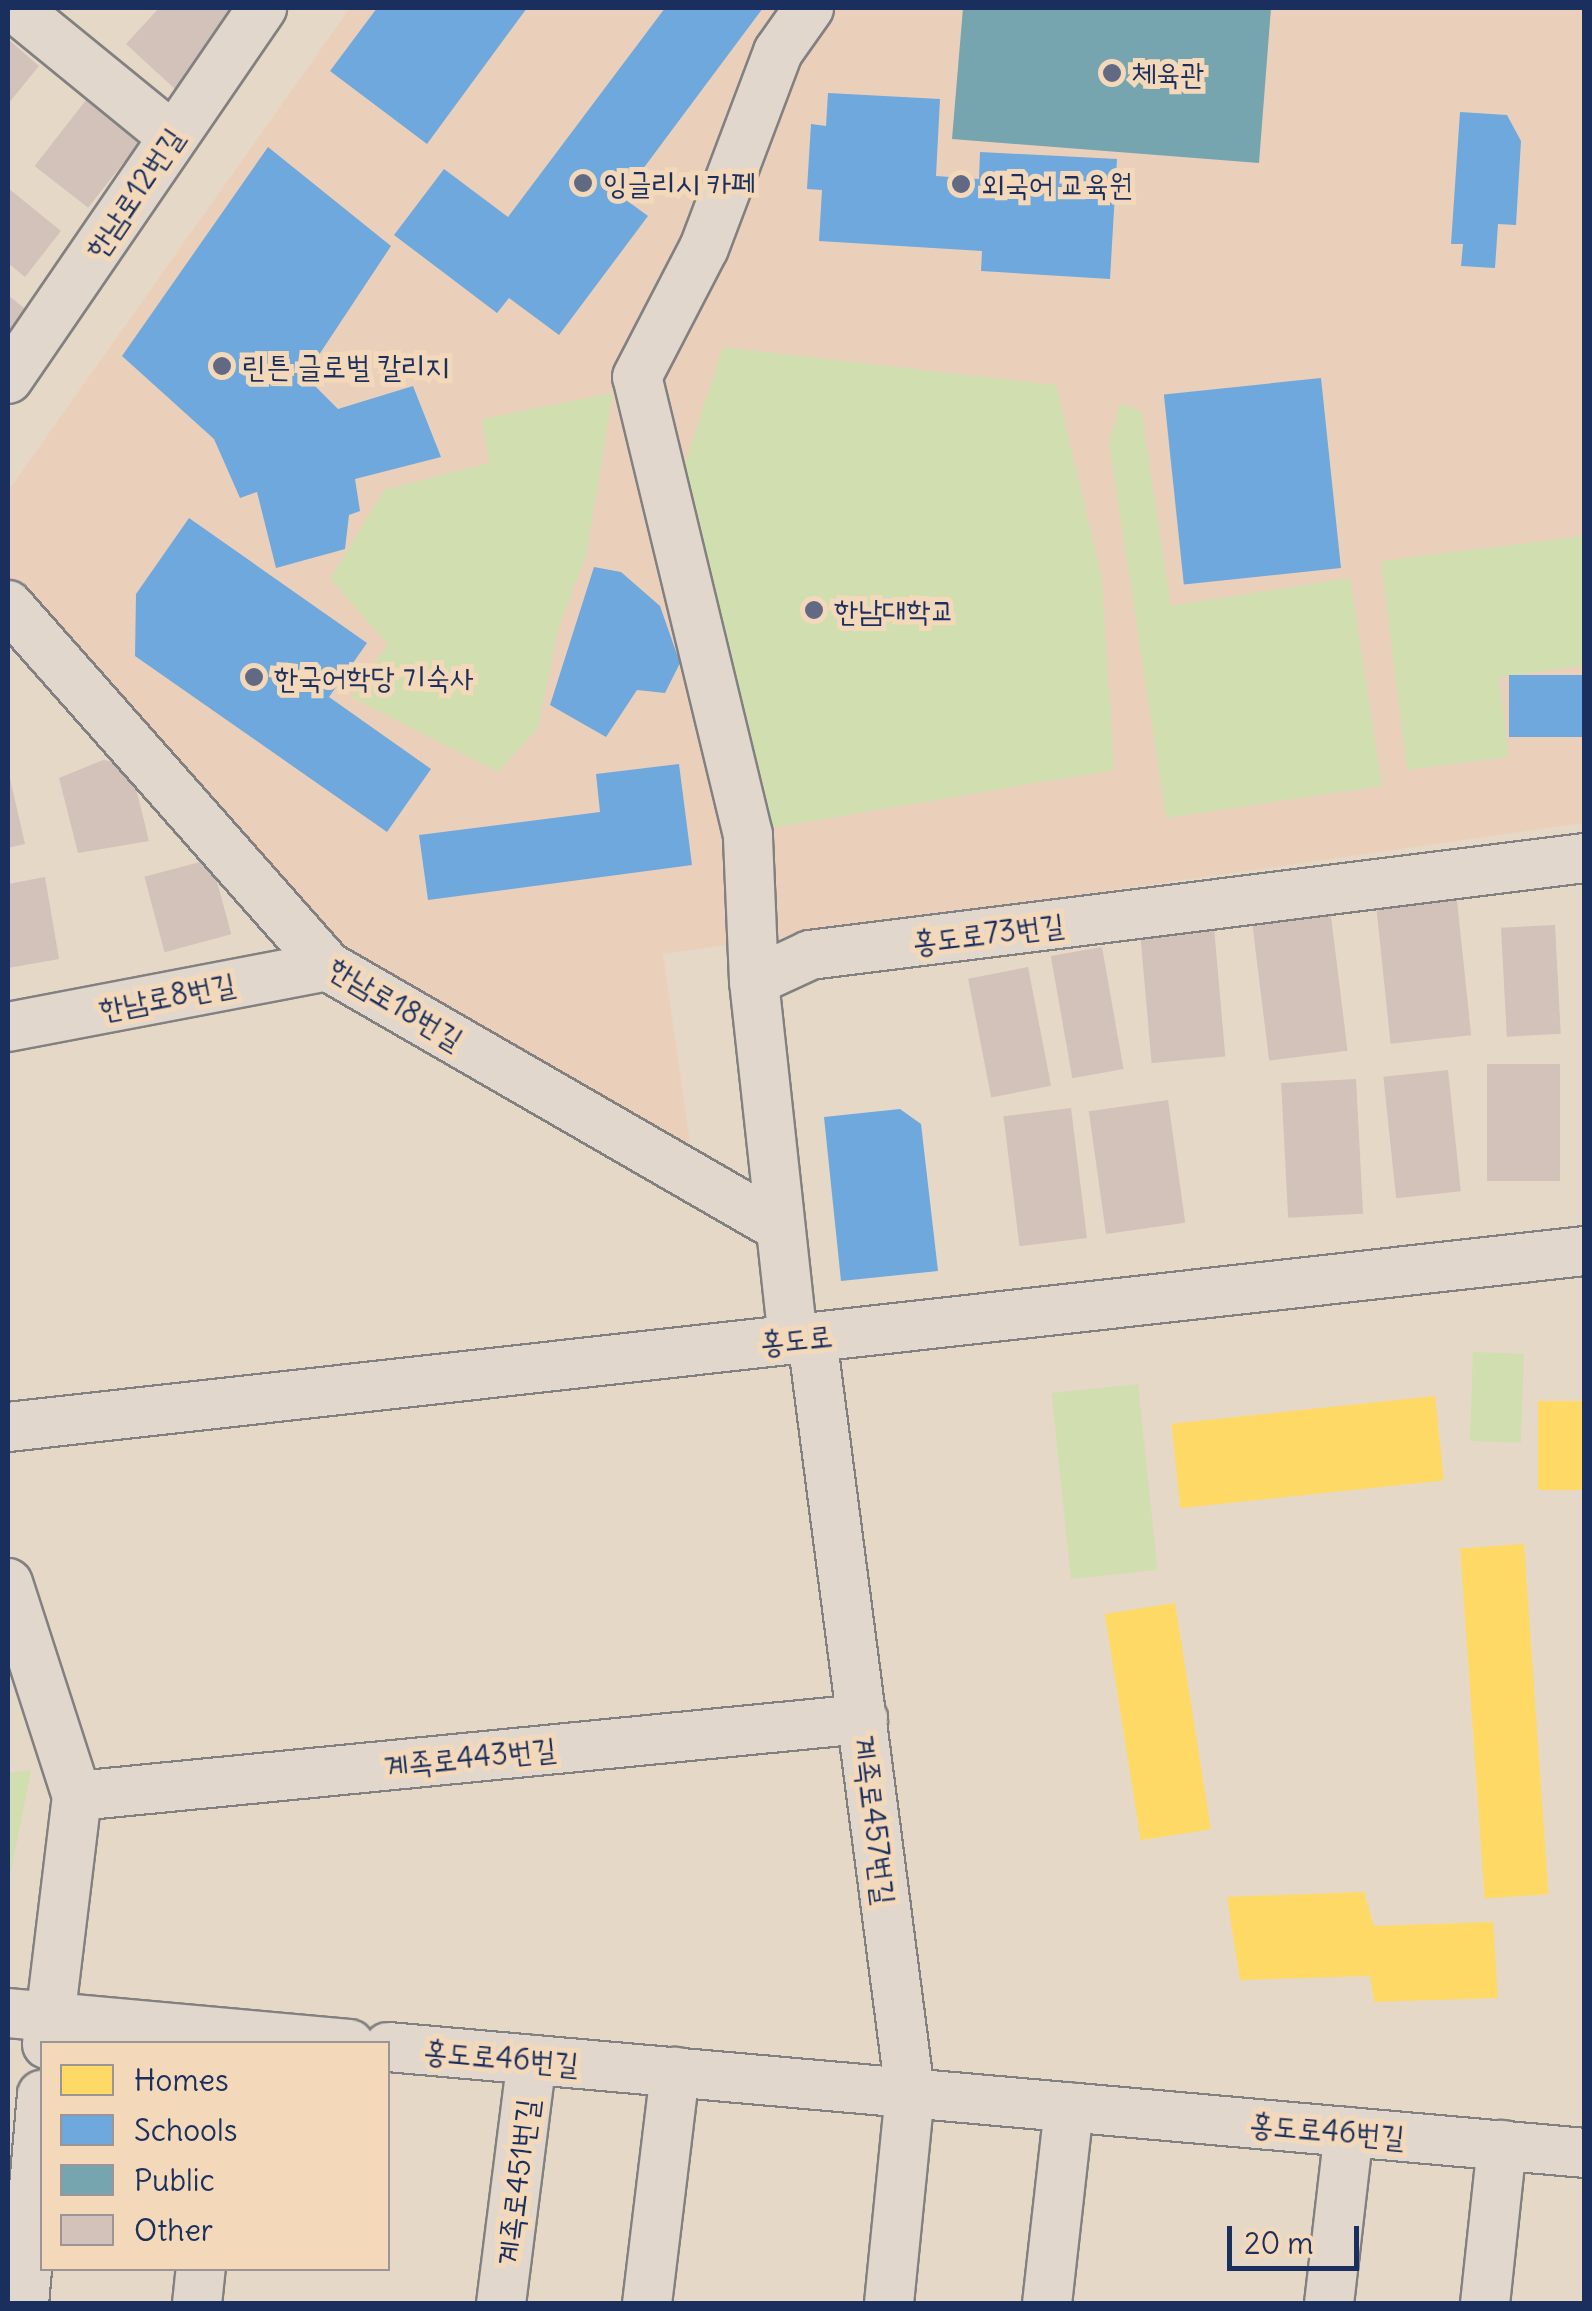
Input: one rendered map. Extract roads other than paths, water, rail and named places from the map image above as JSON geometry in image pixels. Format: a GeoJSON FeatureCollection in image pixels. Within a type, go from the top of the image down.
{"type":"FeatureCollection","features":[{"type":"Feature","properties":{"kind":"street"},"geometry":{"type":"LineString","coordinates":[[15,8],[172,136]]}},
{"type":"Feature","properties":{"kind":"street","name":"한남로12번길"},"geometry":{"type":"LineString","coordinates":[[8,379],[262,8]]}},
{"type":"Feature","properties":{"kind":"street"},"geometry":{"type":"LineString","coordinates":[[803,1339],[776,1225],[754,982],[748,836],[637,376],[704,248],[778,52],[809,8]]}},
{"type":"Feature","properties":{"kind":"street","name":"한남로18번길"},"geometry":{"type":"LineString","coordinates":[[8,605],[327,966],[776,1225]]}},
{"type":"Feature","properties":{"kind":"street","name":"홍도로73번길"},"geometry":{"type":"LineString","coordinates":[[754,982],[810,955],[1584,858]]}},
{"type":"Feature","properties":{"kind":"street","name":"한남로8번길"},"geometry":{"type":"LineString","coordinates":[[8,1027],[327,966]]}},
{"type":"Feature","properties":{"kind":"street","name":"홍도로"},"geometry":{"type":"LineString","coordinates":[[8,1427],[1584,1252]]}},
{"type":"Feature","properties":{"kind":"street","name":"계족로457번길"},"geometry":{"type":"LineString","coordinates":[[803,1339],[863,1718],[910,2093],[890,2304]]}},
{"type":"Feature","properties":{"kind":"street"},"geometry":{"type":"LineString","coordinates":[[8,1583],[78,1796],[35,2025],[288,2041]]}},
{"type":"Feature","properties":{"kind":"street","name":"계족로443번길"},"geometry":{"type":"LineString","coordinates":[[78,1796],[863,1718]]}},
{"type":"Feature","properties":{"kind":"street","name":"홍도로46번길"},"geometry":{"type":"LineString","coordinates":[[390,2047],[1584,2152]]}},
{"type":"Feature","properties":{"kind":"street","name":"계족로451번길"},"geometry":{"type":"LineString","coordinates":[[501,2304],[532,2060]]}},
{"type":"Feature","properties":{"kind":"street"},"geometry":{"type":"LineString","coordinates":[[647,2304],[675,2072]]}},
{"type":"Feature","properties":{"kind":"street"},"geometry":{"type":"LineString","coordinates":[[1047,2304],[1069,2107]]}},
{"type":"Feature","properties":{"kind":"street"},"geometry":{"type":"LineString","coordinates":[[24,2304],[40,2118]]}},
{"type":"Feature","properties":{"kind":"street"},"geometry":{"type":"LineString","coordinates":[[1329,2304],[1350,2132]]}},
{"type":"Feature","properties":{"kind":"street"},"geometry":{"type":"LineString","coordinates":[[1485,2304],[1502,2145]]}},
{"type":"Feature","properties":{"kind":"street"},"geometry":{"type":"LineString","coordinates":[[197,2304],[200,2271]]}},
{"type":"Feature","properties":{"kind":"place","name":"체육관"},"geometry":{"type":"Point","coordinates":[1112,73]}},
{"type":"Feature","properties":{"kind":"place","name":"잉글리시 카페"},"geometry":{"type":"Point","coordinates":[583,183]}},
{"type":"Feature","properties":{"kind":"place","name":"외국어 교육원"},"geometry":{"type":"Point","coordinates":[961,184]}},
{"type":"Feature","properties":{"kind":"place","name":"린튼 글로벌 칼리지"},"geometry":{"type":"Point","coordinates":[222,366]}},
{"type":"Feature","properties":{"kind":"place","name":"한남대학교"},"geometry":{"type":"Point","coordinates":[814,610]}},
{"type":"Feature","properties":{"kind":"place","name":"한국어학당 기숙사"},"geometry":{"type":"Point","coordinates":[254,677]}}]}
